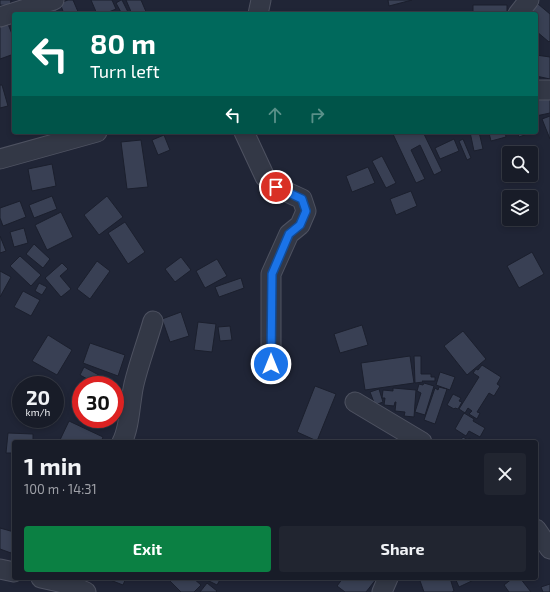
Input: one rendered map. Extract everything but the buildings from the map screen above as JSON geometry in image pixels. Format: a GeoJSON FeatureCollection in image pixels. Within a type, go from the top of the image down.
{"type":"FeatureCollection","features":[{"type":"Feature","properties":{"kind":"street"},"geometry":{"type":"LineString","coordinates":[[16,12],[54,0]]}},
{"type":"Feature","properties":{"kind":"street"},"geometry":{"type":"LineString","coordinates":[[258,12],[261,0]]}},
{"type":"Feature","properties":{"kind":"street"},"geometry":{"type":"LineString","coordinates":[[520,12],[529,0]]}},
{"type":"Feature","properties":{"kind":"street"},"geometry":{"type":"LineString","coordinates":[[0,17],[12,13]]}},
{"type":"Feature","properties":{"kind":"street"},"geometry":{"type":"LineString","coordinates":[[538,90],[550,90]]}},
{"type":"Feature","properties":{"kind":"street"},"geometry":{"type":"LineString","coordinates":[[0,159],[90,134]]}},
{"type":"Feature","properties":{"kind":"street"},"geometry":{"type":"LineString","coordinates":[[245,134],[265,177],[276,187],[302,199],[306,211],[300,225],[289,234],[272,274],[271,364]]}},
{"type":"Feature","properties":{"kind":"street"},"geometry":{"type":"LineString","coordinates":[[123,440],[127,427],[138,367],[153,321]]}},
{"type":"Feature","properties":{"kind":"street"},"geometry":{"type":"LineString","coordinates":[[355,402],[419,440]]}},
{"type":"Feature","properties":{"kind":"street"},"geometry":{"type":"LineString","coordinates":[[538,532],[550,549]]}},
{"type":"Feature","properties":{"kind":"street"},"geometry":{"type":"LineString","coordinates":[[0,569],[12,572]]}},
{"type":"Feature","properties":{"kind":"street"},"geometry":{"type":"LineString","coordinates":[[62,580],[86,592]]}},
{"type":"Feature","properties":{"kind":"street"},"geometry":{"type":"LineString","coordinates":[[382,592],[387,580]]}},
{"type":"Feature","properties":{"kind":"route"},"geometry":{"type":"LineString","coordinates":[[271,364],[272,274],[289,234],[300,225],[306,211],[302,199],[276,187]]}}]}
